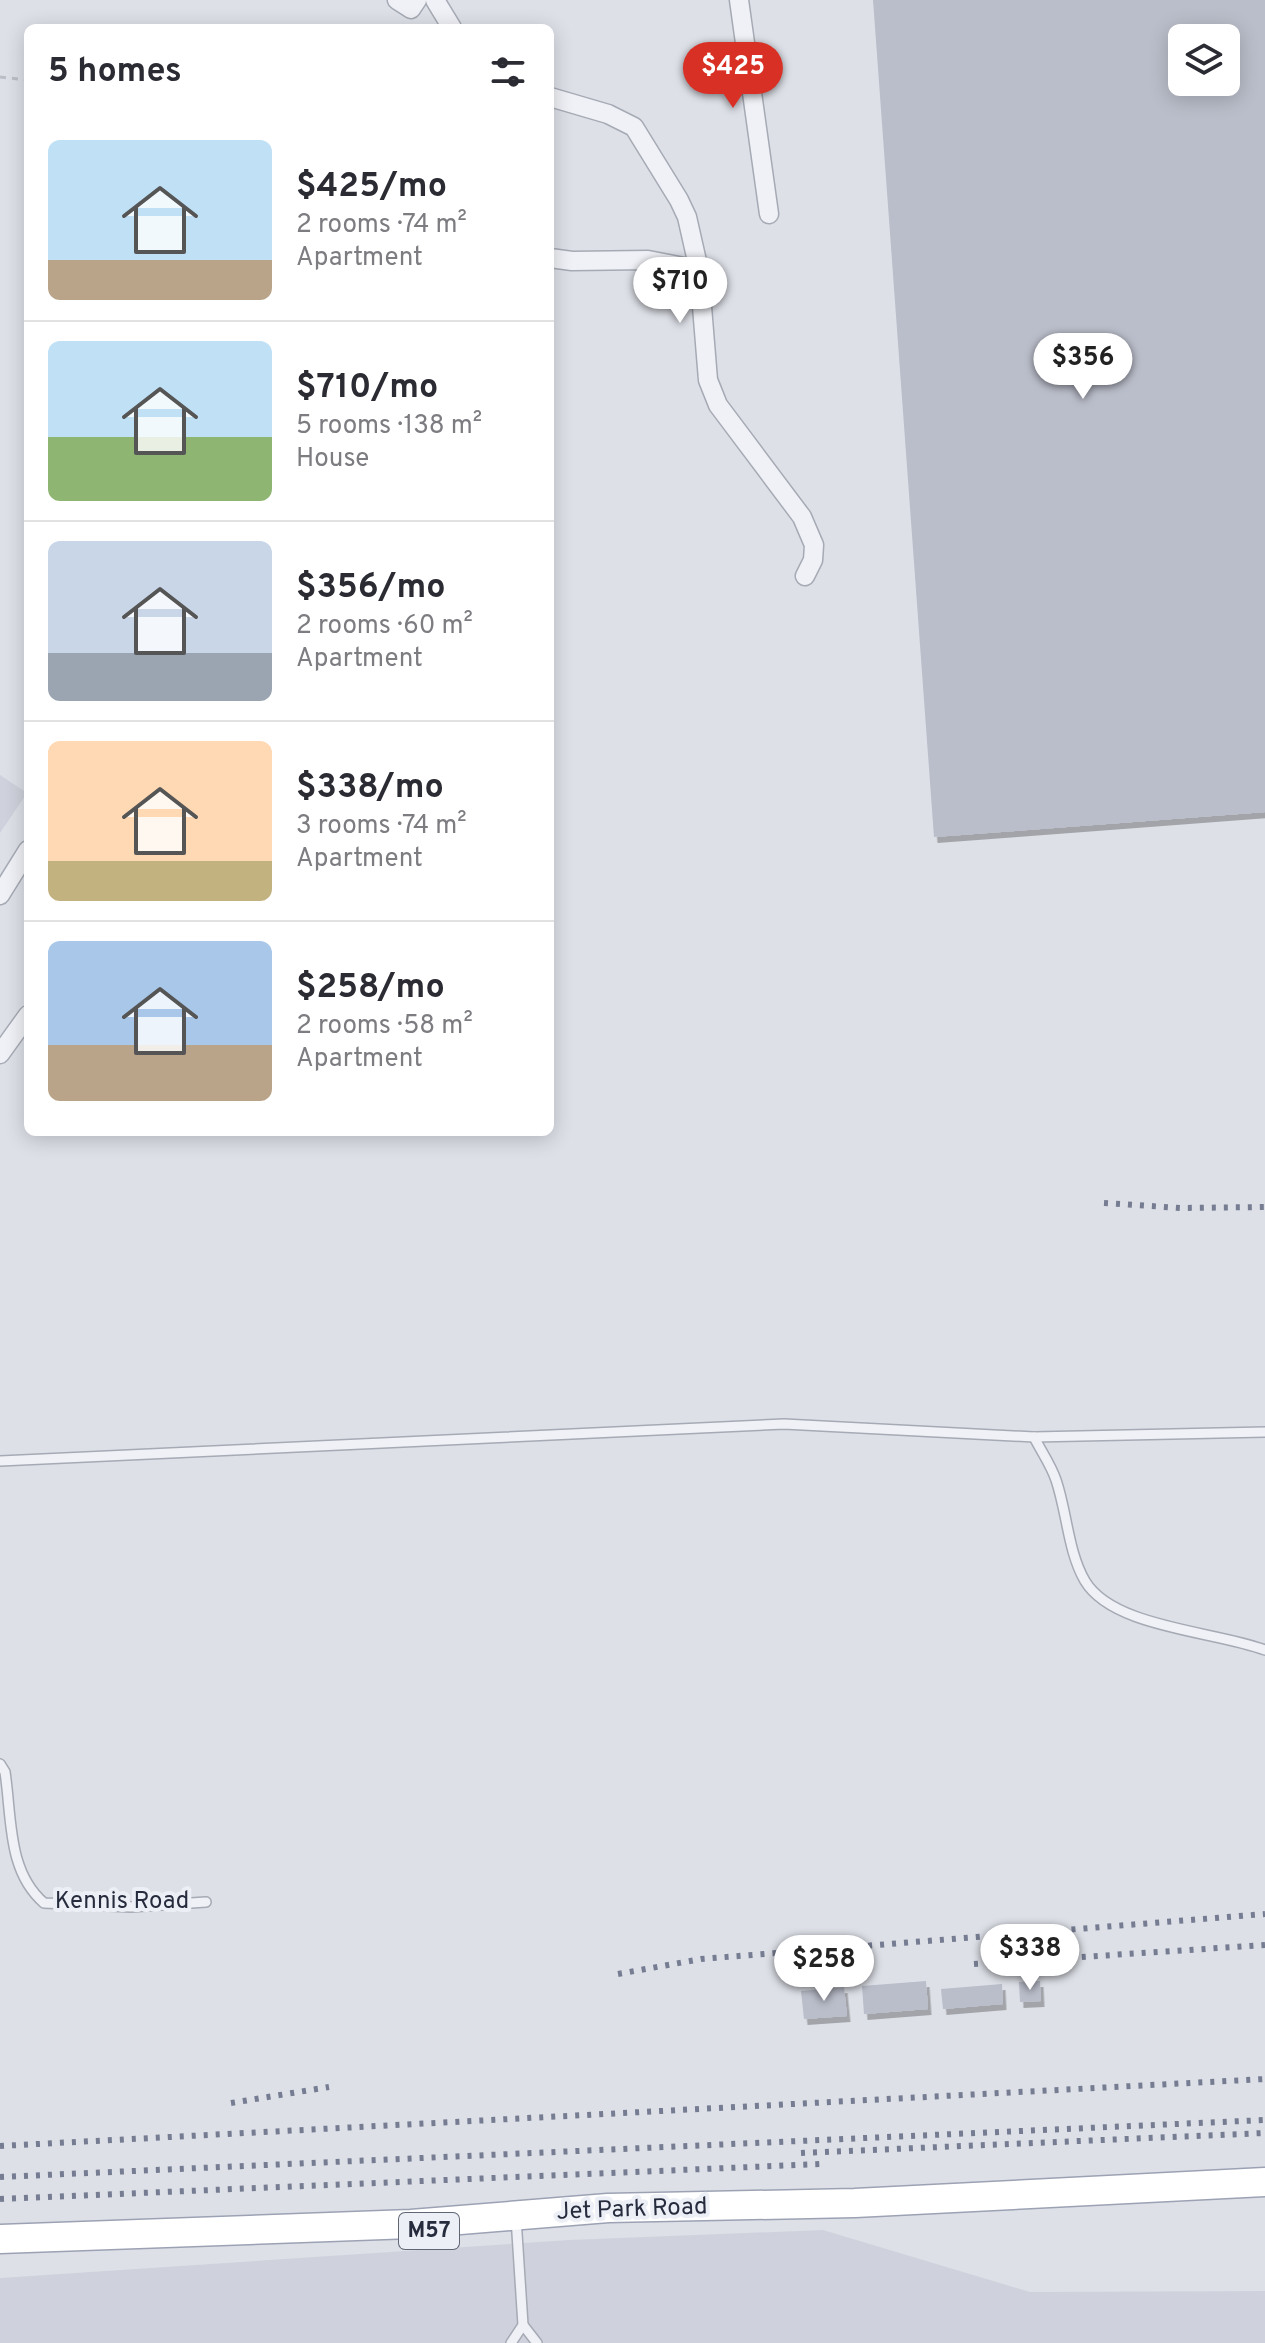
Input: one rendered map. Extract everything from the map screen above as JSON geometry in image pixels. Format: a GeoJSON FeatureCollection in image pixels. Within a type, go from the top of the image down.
{"type":"FeatureCollection","features":[{"type":"Feature","properties":{"kind":"main road","name":"Jet Park Road"},"geometry":{"type":"LineString","coordinates":[[0,2255],[517,2222],[608,2208],[855,2203],[1265,2182]]}},
{"type":"Feature","properties":{"kind":"main road","name":"Jet Park Road"},"geometry":{"type":"LineString","coordinates":[[0,2239],[1265,2193]]}},
{"type":"Feature","properties":{"kind":"street"},"geometry":{"type":"LineString","coordinates":[[435,0],[450,24]]}},
{"type":"Feature","properties":{"kind":"street"},"geometry":{"type":"LineString","coordinates":[[739,0],[769,214]]}},
{"type":"Feature","properties":{"kind":"street"},"geometry":{"type":"LineString","coordinates":[[554,98],[608,114],[634,127],[687,217],[699,270],[703,351],[708,380],[718,405],[802,517],[814,545],[813,560],[805,576]]}},
{"type":"Feature","properties":{"kind":"street"},"geometry":{"type":"LineString","coordinates":[[554,259],[648,260],[699,270]]}},
{"type":"Feature","properties":{"kind":"street"},"geometry":{"type":"LineString","coordinates":[[0,895],[24,856]]}},
{"type":"Feature","properties":{"kind":"street"},"geometry":{"type":"LineString","coordinates":[[0,1054],[24,1021]]}},
{"type":"Feature","properties":{"kind":"lane"},"geometry":{"type":"LineString","coordinates":[[0,1461],[784,1424],[1034,1437],[1265,1432]]}},
{"type":"Feature","properties":{"kind":"lane"},"geometry":{"type":"LineString","coordinates":[[1034,1437],[1056,1478],[1085,1581],[1103,1603],[1149,1621],[1207,1633],[1265,1650]]}},
{"type":"Feature","properties":{"kind":"lane","name":"Kennis Road"},"geometry":{"type":"LineString","coordinates":[[0,1764],[6,1780],[16,1863],[27,1886],[44,1903],[131,1907],[206,1902]]}},
{"type":"Feature","properties":{"kind":"lane"},"geometry":{"type":"LineString","coordinates":[[517,2222],[523,2325],[537,2343]]}},
{"type":"Feature","properties":{"kind":"lane"},"geometry":{"type":"LineString","coordinates":[[511,2343],[523,2325]]}},
{"type":"Feature","properties":{"kind":"path"},"geometry":{"type":"LineString","coordinates":[[0,77],[24,80]]}},
{"type":"Feature","properties":{"kind":"shaded area"},"geometry":{"type":"Polygon","coordinates":[[[0,775],[24,791],[24,797],[0,833],[0,775]]]}},
{"type":"Feature","properties":{"kind":"shaded area"},"geometry":{"type":"Polygon","coordinates":[[[823,2230],[1030,2292],[1265,2291],[1265,2343],[0,2343],[0,2278],[569,2240],[823,2230]]]}},
{"type":"Feature","properties":{"kind":"building"},"geometry":{"type":"Polygon","coordinates":[[[873,0],[1265,0],[1265,812],[934,837],[873,0]]]}},
{"type":"Feature","properties":{"kind":"building"},"geometry":{"type":"Polygon","coordinates":[[[926,1981],[928,2009],[864,2014],[862,1986],[926,1981]]]}},
{"type":"Feature","properties":{"kind":"building"},"geometry":{"type":"Polygon","coordinates":[[[1040,1981],[1041,2001],[1020,2002],[1019,1982],[1040,1981]]]}},
{"type":"Feature","properties":{"kind":"building"},"geometry":{"type":"Polygon","coordinates":[[[1002,1984],[1003,2004],[943,2009],[941,1989],[1002,1984]]]}},
{"type":"Feature","properties":{"kind":"building"},"geometry":{"type":"Polygon","coordinates":[[[844,1987],[847,2016],[804,2019],[801,1991],[844,1987]]]}},
{"type":"Feature","properties":{"kind":"railway"},"geometry":{"type":"LineString","coordinates":[[1104,1203],[1181,1208],[1265,1207]]}},
{"type":"Feature","properties":{"kind":"railway"},"geometry":{"type":"LineString","coordinates":[[618,1974],[701,1959],[1265,1914]]}},
{"type":"Feature","properties":{"kind":"railway"},"geometry":{"type":"LineString","coordinates":[[974,1964],[1265,1945]]}},
{"type":"Feature","properties":{"kind":"railway"},"geometry":{"type":"LineString","coordinates":[[0,2146],[1265,2079]]}},
{"type":"Feature","properties":{"kind":"railway"},"geometry":{"type":"LineString","coordinates":[[231,2103],[329,2087]]}},
{"type":"Feature","properties":{"kind":"railway"},"geometry":{"type":"LineString","coordinates":[[0,2177],[1265,2120]]}},
{"type":"Feature","properties":{"kind":"railway"},"geometry":{"type":"LineString","coordinates":[[801,2153],[1265,2133]]}},
{"type":"Feature","properties":{"kind":"railway"},"geometry":{"type":"LineString","coordinates":[[0,2199],[821,2164]]}}]}
